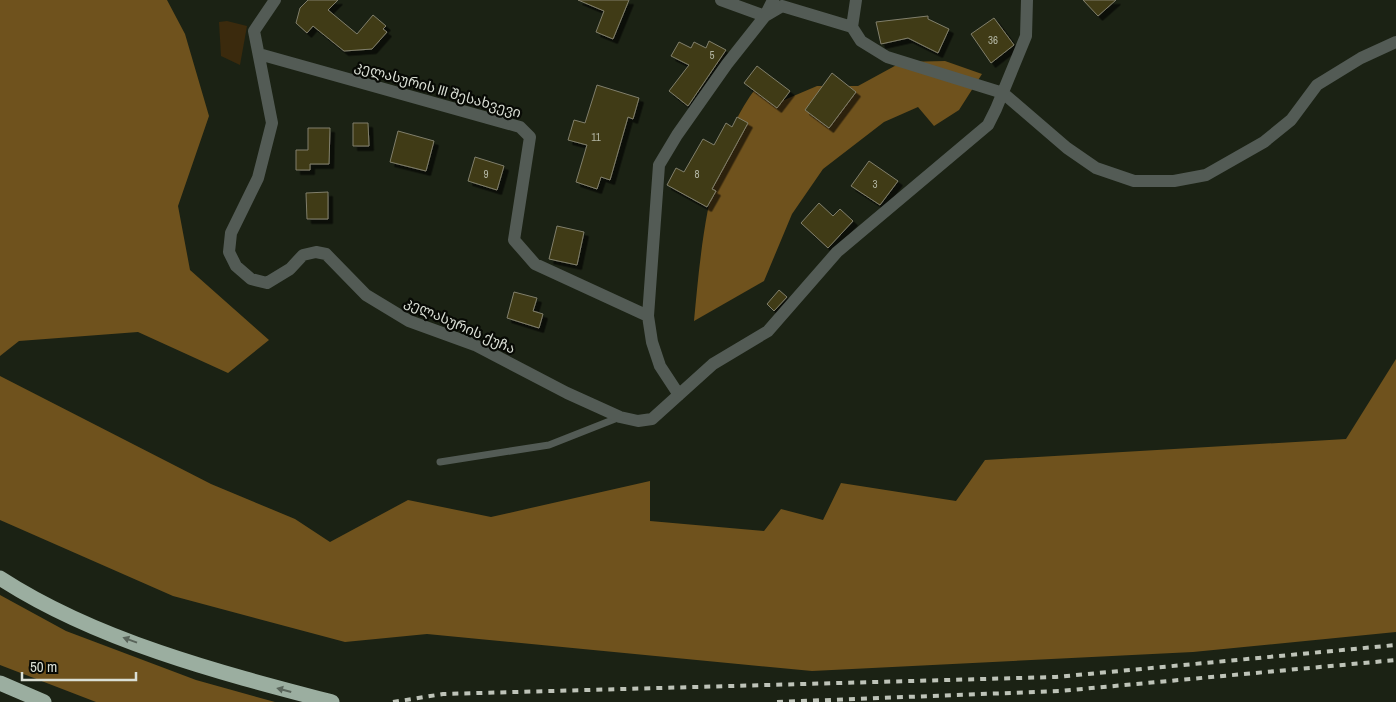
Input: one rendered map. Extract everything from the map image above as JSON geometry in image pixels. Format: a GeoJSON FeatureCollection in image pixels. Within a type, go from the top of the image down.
{"type":"FeatureCollection","features":[{"type":"Feature","properties":{"kind":"highway"},"geometry":{"type":"LineString","coordinates":[[0,578],[62,612],[116,635],[241,678],[332,702]]}},
{"type":"Feature","properties":{"kind":"highway"},"geometry":{"type":"LineString","coordinates":[[0,683],[44,702]]}},
{"type":"Feature","properties":{"kind":"street","name":"კელასურის ქუჩა"},"geometry":{"type":"LineString","coordinates":[[275,0],[254,31],[272,123],[258,178],[231,233],[229,252],[236,266],[251,279],[267,283],[290,269],[303,255],[316,252],[326,254],[366,295],[409,321],[475,346],[620,417],[638,421],[652,419],[680,395]]}},
{"type":"Feature","properties":{"kind":"street"},"geometry":{"type":"LineString","coordinates":[[722,0],[765,16]]}},
{"type":"Feature","properties":{"kind":"street"},"geometry":{"type":"LineString","coordinates":[[773,0],[765,16],[727,64],[677,136],[659,166],[648,316],[652,342],[660,366],[680,395],[713,364],[768,331],[838,252],[988,125],[1026,36],[1027,0]]}},
{"type":"Feature","properties":{"kind":"street"},"geometry":{"type":"LineString","coordinates":[[852,27],[856,0]]}},
{"type":"Feature","properties":{"kind":"street"},"geometry":{"type":"LineString","coordinates":[[765,16],[782,6],[852,27],[861,41],[886,57],[1003,93],[1066,148],[1096,168],[1134,181],[1174,180],[1206,175],[1264,142],[1290,120],[1317,85],[1361,58],[1396,42]]}},
{"type":"Feature","properties":{"kind":"street","name":"კელასურის III შესახვევი"},"geometry":{"type":"LineString","coordinates":[[258,54],[520,126],[530,137],[514,240],[536,264],[648,316]]}},
{"type":"Feature","properties":{"kind":"lane"},"geometry":{"type":"LineString","coordinates":[[440,462],[549,445],[620,417]]}},
{"type":"Feature","properties":{"kind":"shaded area"},"geometry":{"type":"Polygon","coordinates":[[[0,0],[167,0],[185,34],[209,116],[178,206],[190,270],[269,340],[228,373],[138,332],[19,341],[0,356],[0,0]]]}},
{"type":"Feature","properties":{"kind":"shaded area"},"geometry":{"type":"Polygon","coordinates":[[[227,21],[247,26],[240,65],[221,56],[219,22],[227,21]]]}},
{"type":"Feature","properties":{"kind":"shaded area"},"geometry":{"type":"Polygon","coordinates":[[[945,61],[982,74],[959,110],[934,126],[918,107],[884,122],[823,169],[792,214],[764,281],[694,321],[704,231],[718,169],[727,140],[740,112],[756,88],[777,103],[817,86],[858,86],[902,62],[945,61]]]}},
{"type":"Feature","properties":{"kind":"shaded area"},"geometry":{"type":"Polygon","coordinates":[[[1396,359],[1396,632],[1193,652],[812,671],[427,634],[345,642],[173,596],[0,520],[0,376],[211,484],[295,519],[330,542],[408,500],[491,517],[650,481],[650,521],[764,531],[781,509],[823,520],[841,483],[956,501],[985,460],[1346,439],[1396,359]]]}},
{"type":"Feature","properties":{"kind":"shaded area"},"geometry":{"type":"Polygon","coordinates":[[[0,595],[66,631],[196,680],[275,702],[96,702],[0,665],[0,595]]]}},
{"type":"Feature","properties":{"kind":"building"},"geometry":{"type":"Polygon","coordinates":[[[308,0],[338,0],[328,10],[357,34],[373,15],[386,26],[383,29],[387,32],[372,49],[344,51],[313,26],[307,33],[296,23],[300,8],[308,0]]]}},
{"type":"Feature","properties":{"kind":"building"},"geometry":{"type":"Polygon","coordinates":[[[578,0],[629,0],[613,39],[596,32],[604,11],[578,0]]]}},
{"type":"Feature","properties":{"kind":"building"},"geometry":{"type":"Polygon","coordinates":[[[1083,0],[1116,0],[1098,16],[1083,0]]]}},
{"type":"Feature","properties":{"kind":"building"},"geometry":{"type":"Polygon","coordinates":[[[928,16],[928,19],[949,29],[938,53],[908,38],[881,44],[876,22],[928,16]]]}},
{"type":"Feature","properties":{"kind":"building"},"geometry":{"type":"Polygon","coordinates":[[[994,18],[1014,45],[991,63],[971,34],[994,18]]]}},
{"type":"Feature","properties":{"kind":"building"},"geometry":{"type":"Polygon","coordinates":[[[709,41],[726,50],[688,106],[669,91],[689,65],[671,56],[679,42],[691,48],[694,42],[706,48],[709,41]]]}},
{"type":"Feature","properties":{"kind":"building"},"geometry":{"type":"Polygon","coordinates":[[[757,66],[790,91],[777,108],[744,83],[757,66]]]}},
{"type":"Feature","properties":{"kind":"building"},"geometry":{"type":"Polygon","coordinates":[[[832,73],[856,92],[829,128],[805,110],[832,73]]]}},
{"type":"Feature","properties":{"kind":"building"},"geometry":{"type":"Polygon","coordinates":[[[597,85],[639,98],[633,119],[628,117],[610,180],[601,177],[597,189],[576,182],[587,145],[568,140],[574,120],[585,123],[597,85]]]}},
{"type":"Feature","properties":{"kind":"building"},"geometry":{"type":"Polygon","coordinates":[[[737,117],[748,123],[712,189],[716,191],[707,207],[667,185],[676,168],[684,172],[703,139],[714,145],[726,123],[732,127],[737,117]]]}},
{"type":"Feature","properties":{"kind":"building"},"geometry":{"type":"Polygon","coordinates":[[[353,123],[368,123],[369,146],[353,146],[353,123]]]}},
{"type":"Feature","properties":{"kind":"building"},"geometry":{"type":"Polygon","coordinates":[[[308,128],[330,128],[329,164],[310,164],[310,170],[296,170],[296,150],[308,150],[308,128]]]}},
{"type":"Feature","properties":{"kind":"building"},"geometry":{"type":"Polygon","coordinates":[[[398,131],[434,141],[426,171],[390,162],[398,131]]]}},
{"type":"Feature","properties":{"kind":"building"},"geometry":{"type":"Polygon","coordinates":[[[475,157],[504,166],[497,190],[468,181],[475,157]]]}},
{"type":"Feature","properties":{"kind":"building"},"geometry":{"type":"Polygon","coordinates":[[[869,161],[898,181],[880,205],[851,186],[869,161]]]}},
{"type":"Feature","properties":{"kind":"building"},"geometry":{"type":"Polygon","coordinates":[[[328,192],[328,219],[307,219],[306,193],[328,192]]]}},
{"type":"Feature","properties":{"kind":"building"},"geometry":{"type":"Polygon","coordinates":[[[819,203],[833,216],[840,209],[853,221],[828,248],[801,223],[819,203]]]}},
{"type":"Feature","properties":{"kind":"building"},"geometry":{"type":"Polygon","coordinates":[[[557,226],[584,232],[577,265],[549,259],[557,226]]]}},
{"type":"Feature","properties":{"kind":"building"},"geometry":{"type":"Polygon","coordinates":[[[779,290],[787,297],[774,311],[767,304],[779,290]]]}},
{"type":"Feature","properties":{"kind":"building"},"geometry":{"type":"Polygon","coordinates":[[[514,292],[537,298],[533,311],[543,314],[539,328],[507,318],[514,292]]]}},
{"type":"Feature","properties":{"kind":"railway"},"geometry":{"type":"LineString","coordinates":[[393,702],[443,694],[1056,677],[1396,645]]}},
{"type":"Feature","properties":{"kind":"railway"},"geometry":{"type":"LineString","coordinates":[[777,702],[1060,691],[1396,660]]}}]}
